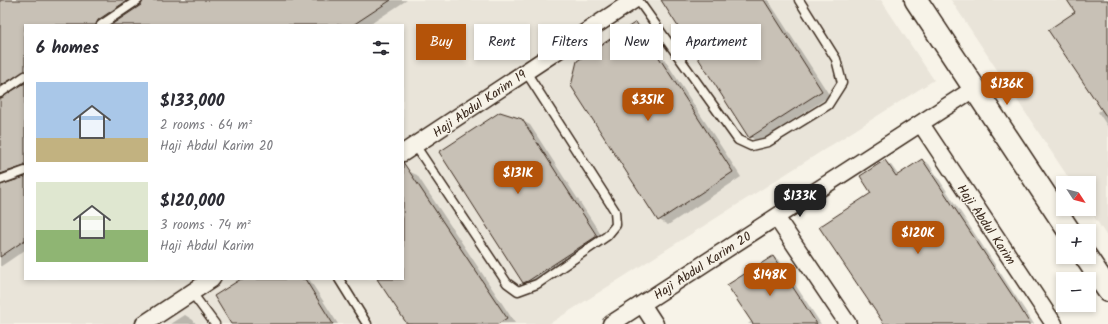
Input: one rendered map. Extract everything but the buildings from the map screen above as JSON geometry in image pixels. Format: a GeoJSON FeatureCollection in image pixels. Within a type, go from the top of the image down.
{"type":"FeatureCollection","features":[{"type":"Feature","properties":{"kind":"main road"},"geometry":{"type":"LineString","coordinates":[[916,0],[1064,224]]}},
{"type":"Feature","properties":{"kind":"main road"},"geometry":{"type":"LineString","coordinates":[[1091,264],[1108,290]]}},
{"type":"Feature","properties":{"kind":"street","name":"Haji Abdul Karim 19"},"geometry":{"type":"LineString","coordinates":[[409,149],[634,0]]}},
{"type":"Feature","properties":{"kind":"street","name":"Haji Abdul Karim 20"},"geometry":{"type":"LineString","coordinates":[[611,324],[975,88]]}},
{"type":"Feature","properties":{"kind":"street","name":"Haji Abdul Karim"},"geometry":{"type":"LineString","coordinates":[[921,124],[1054,324]]}},
{"type":"Feature","properties":{"kind":"street"},"geometry":{"type":"LineString","coordinates":[[776,217],[848,324]]}},
{"type":"Feature","properties":{"kind":"street"},"geometry":{"type":"LineString","coordinates":[[144,324],[211,280]]}},
{"type":"Feature","properties":{"kind":"street"},"geometry":{"type":"LineString","coordinates":[[642,304],[655,324]]}},
{"type":"Feature","properties":{"kind":"lane"},"geometry":{"type":"LineString","coordinates":[[102,24],[138,0]]}},
{"type":"Feature","properties":{"kind":"lane"},"geometry":{"type":"LineString","coordinates":[[638,0],[738,140],[751,146],[768,142],[828,105],[842,83],[836,59],[799,0]]}},
{"type":"Feature","properties":{"kind":"lane"},"geometry":{"type":"LineString","coordinates":[[409,149],[507,283],[518,292],[537,284],[607,236],[616,225],[615,211],[526,72]]}},
{"type":"Feature","properties":{"kind":"lane"},"geometry":{"type":"LineString","coordinates":[[0,93],[24,77]]}},
{"type":"Feature","properties":{"kind":"lane"},"geometry":{"type":"LineString","coordinates":[[0,180],[24,170]]}},
{"type":"Feature","properties":{"kind":"lane"},"geometry":{"type":"LineString","coordinates":[[340,280],[367,324]]}},
{"type":"Feature","properties":{"kind":"lane"},"geometry":{"type":"LineString","coordinates":[[192,293],[214,324]]}},
{"type":"Feature","properties":{"kind":"shaded area"},"geometry":{"type":"Polygon","coordinates":[[[0,0],[881,0],[934,80],[549,324],[0,324],[0,0]]]}},
{"type":"Feature","properties":{"kind":"shaded area"},"geometry":{"type":"Polygon","coordinates":[[[951,0],[1108,0],[1108,238],[1094,216],[1096,216],[1096,176],[1067,176],[951,0]]]}}]}
